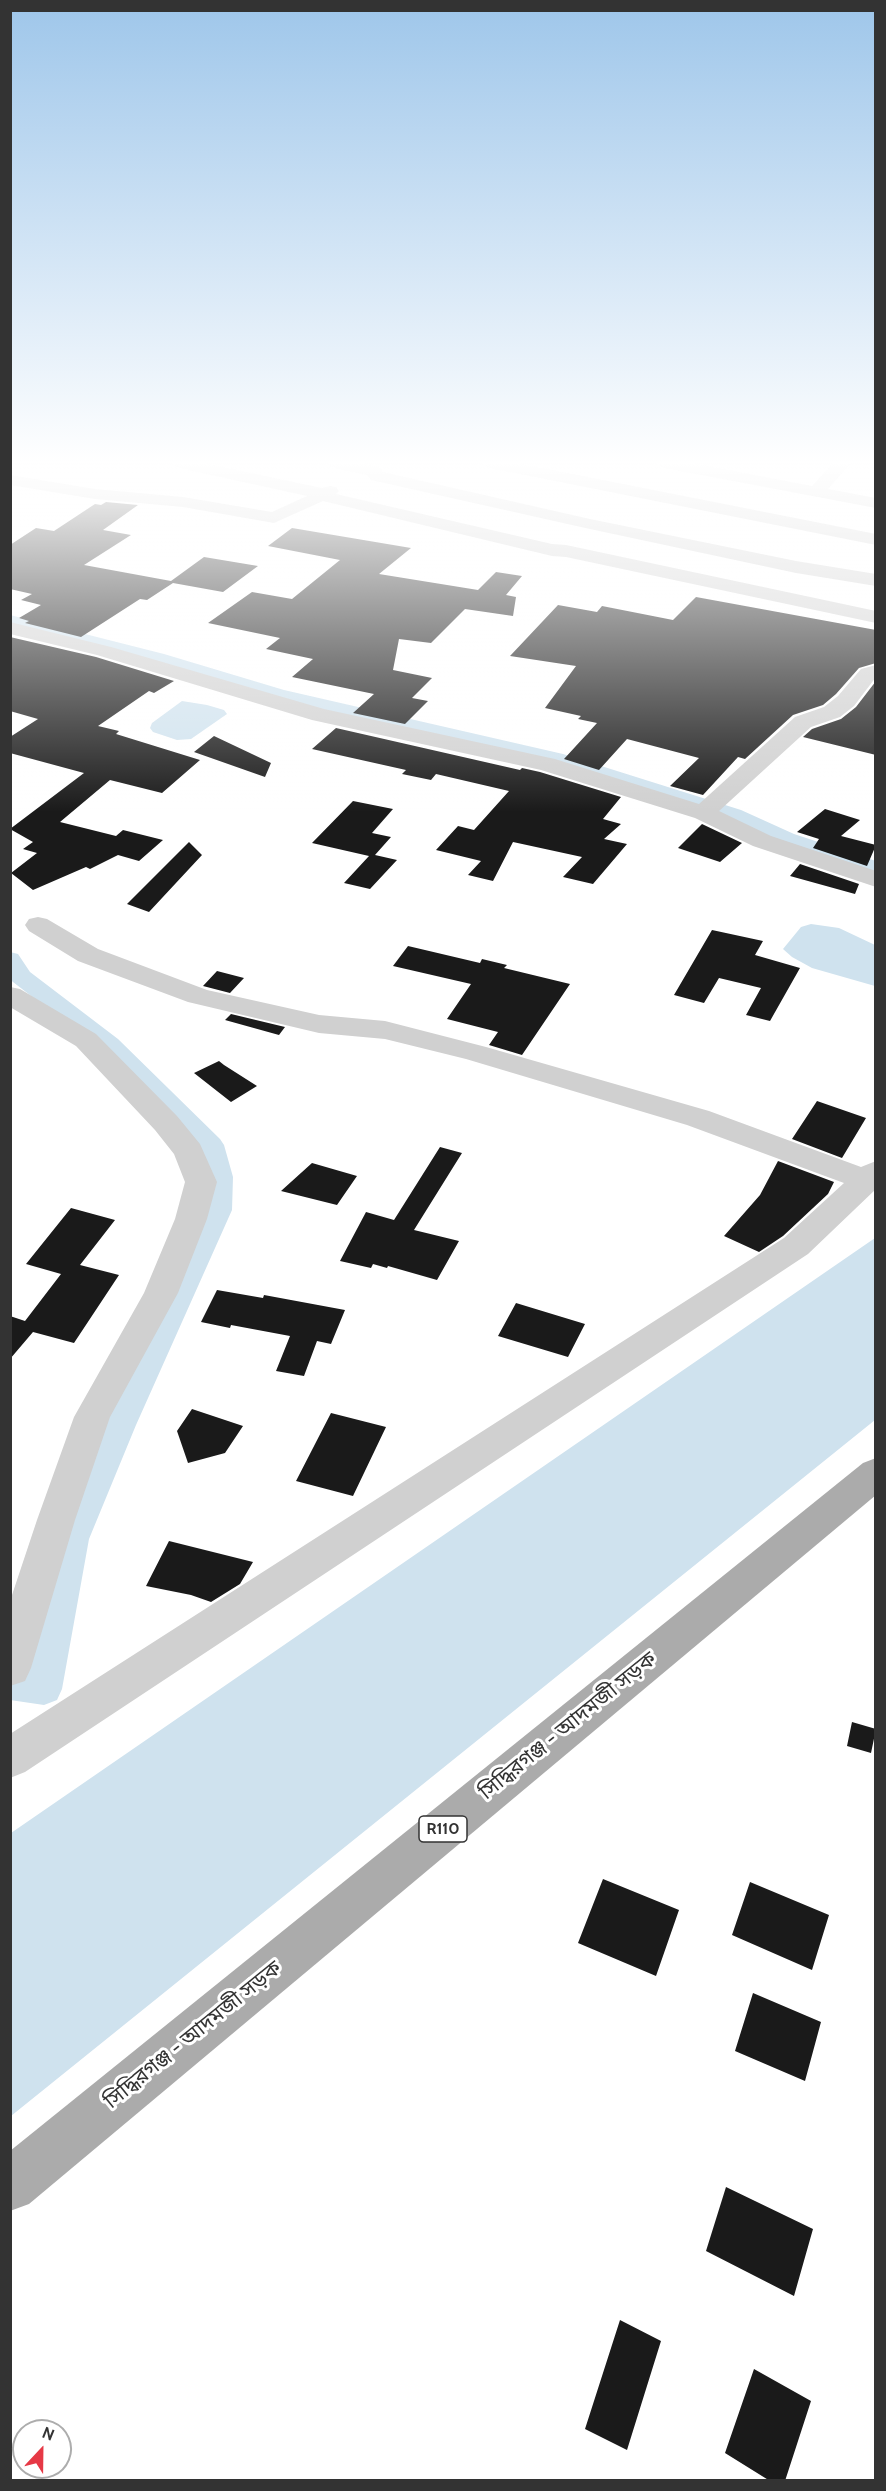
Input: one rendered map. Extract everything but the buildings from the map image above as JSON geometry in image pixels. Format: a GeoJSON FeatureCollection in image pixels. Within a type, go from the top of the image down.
{"type":"FeatureCollection","features":[{"type":"Feature","properties":{"kind":"main road","name":"সিদ্ধিরগঞ্জ - আদমজী সড়ক"},"geometry":{"type":"LineString","coordinates":[[10,2185],[876,1473]]}},
{"type":"Feature","properties":{"kind":"street"},"geometry":{"type":"LineString","coordinates":[[699,579],[876,617]]}},
{"type":"Feature","properties":{"kind":"street"},"geometry":{"type":"LineString","coordinates":[[10,628],[104,651],[320,715],[547,764],[703,813],[772,844],[876,880]]}},
{"type":"Feature","properties":{"kind":"street"},"geometry":{"type":"LineString","coordinates":[[703,813],[803,722],[832,712],[846,701],[868,673],[876,670]]}},
{"type":"Feature","properties":{"kind":"street"},"geometry":{"type":"LineString","coordinates":[[10,1758],[796,1246],[871,1175],[698,1118],[476,1053],[384,1030],[319,1024],[198,996],[88,955],[39,925]]}},
{"type":"Feature","properties":{"kind":"street"},"geometry":{"type":"LineString","coordinates":[[10,994],[86,1040],[166,1123],[189,1151],[201,1182],[191,1219],[161,1293],[92,1417],[56,1520],[11,1663]]}},
{"type":"Feature","properties":{"kind":"water"},"geometry":{"type":"Polygon","coordinates":[[[182,701],[207,705],[224,710],[227,714],[191,739],[177,740],[153,732],[150,728],[152,723],[182,701]]]}},
{"type":"Feature","properties":{"kind":"water"},"geometry":{"type":"Polygon","coordinates":[[[811,924],[839,928],[875,945],[875,986],[812,968],[783,949],[801,927],[811,924]]]}},
{"type":"Feature","properties":{"kind":"water"},"geometry":{"type":"Polygon","coordinates":[[[875,1238],[875,1420],[11,2116],[11,1833],[875,1238]]]}},
{"type":"Feature","properties":{"kind":"waterway"},"geometry":{"type":"LineString","coordinates":[[10,620],[158,658],[279,694],[556,758],[734,814],[787,838],[876,868]]}},
{"type":"Feature","properties":{"kind":"waterway"},"geometry":{"type":"LineString","coordinates":[[10,959],[21,977],[109,1044],[211,1145],[219,1177],[218,1210],[120,1425],[72,1539],[44,1689],[10,1684]]}}]}
